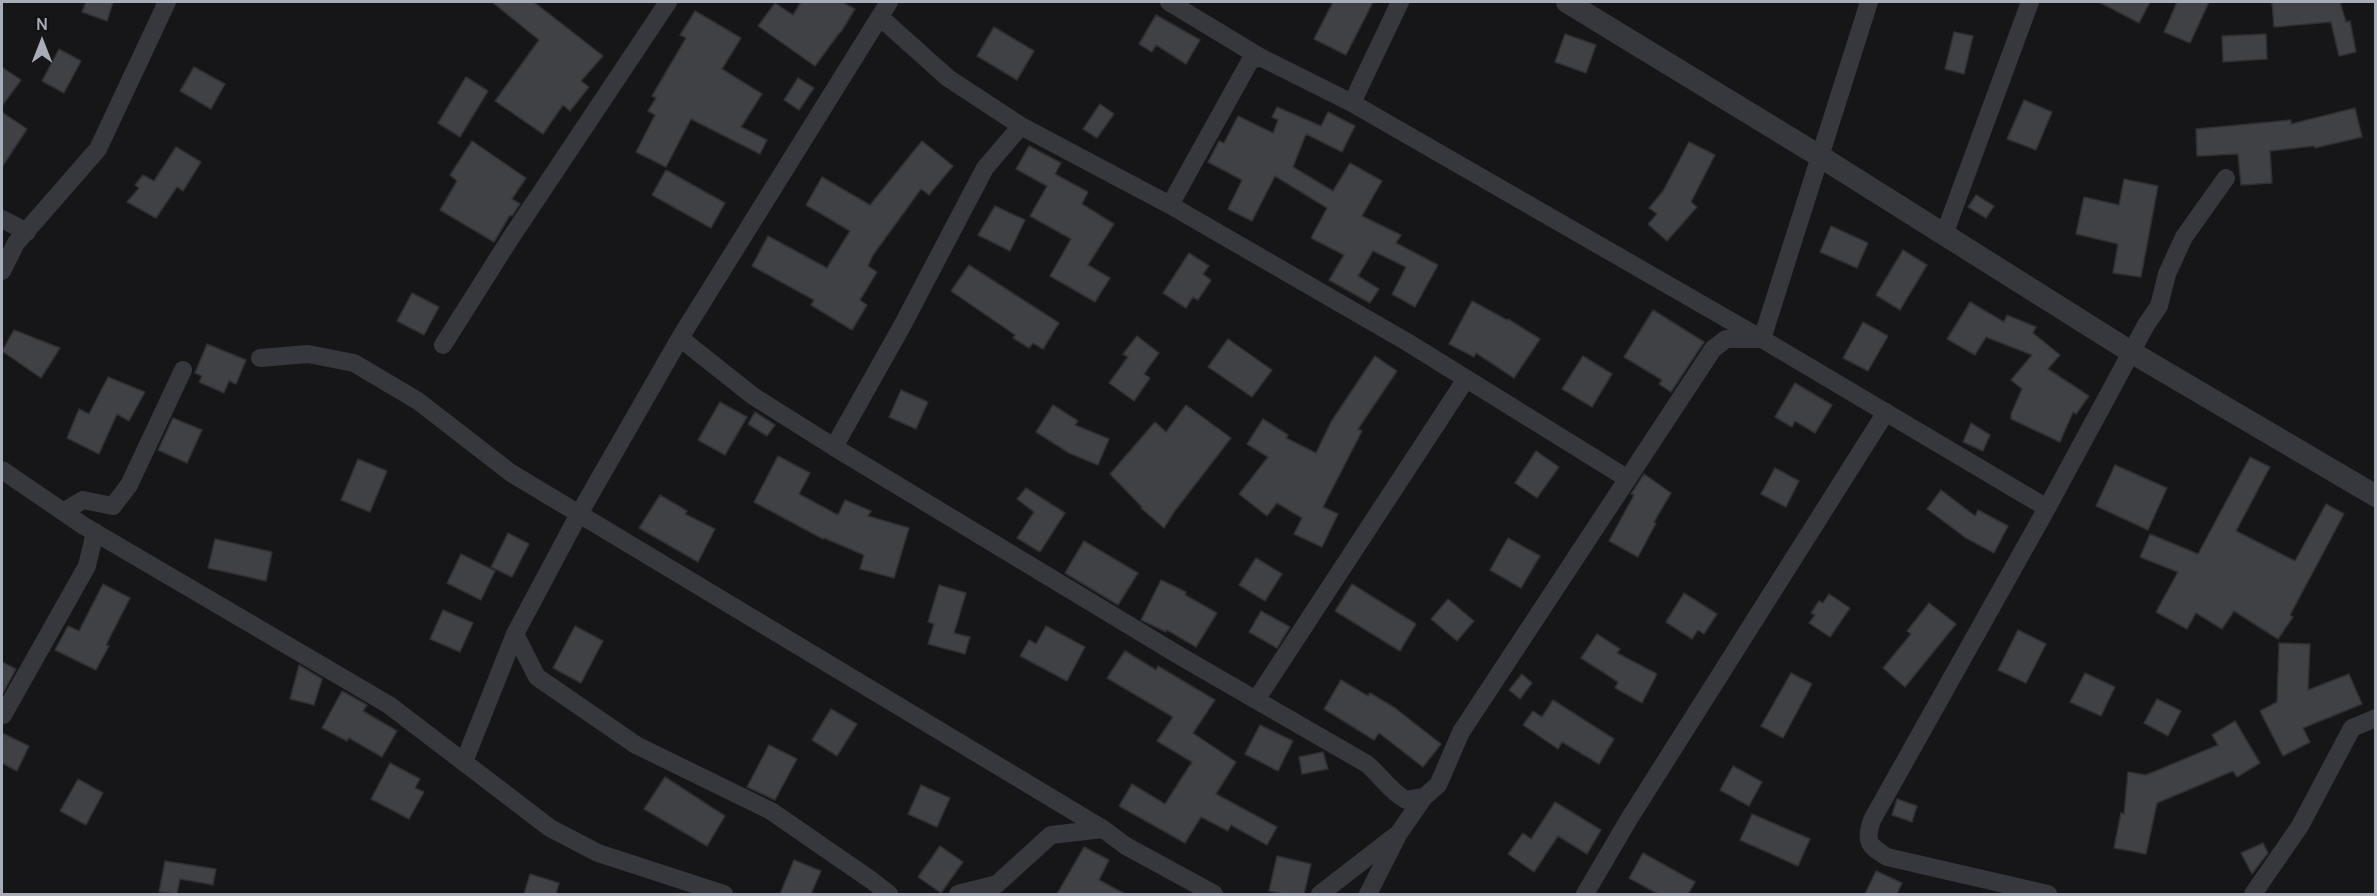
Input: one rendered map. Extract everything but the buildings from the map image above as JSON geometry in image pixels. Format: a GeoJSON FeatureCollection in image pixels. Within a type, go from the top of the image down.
{"type":"FeatureCollection","features":[{"type":"Feature","properties":{"kind":"street"},"geometry":{"type":"LineString","coordinates":[[2,271],[16,243],[98,149],[166,2]]}},
{"type":"Feature","properties":{"kind":"street"},"geometry":{"type":"LineString","coordinates":[[443,345],[510,238],[668,2]]}},
{"type":"Feature","properties":{"kind":"street"},"geometry":{"type":"LineString","coordinates":[[1169,2],[1260,57],[1352,103],[1762,339],[2047,508]]}},
{"type":"Feature","properties":{"kind":"street"},"geometry":{"type":"LineString","coordinates":[[1352,103],[1400,2]]}},
{"type":"Feature","properties":{"kind":"street"},"geometry":{"type":"LineString","coordinates":[[1567,2],[1821,157],[2131,352],[2376,496]]}},
{"type":"Feature","properties":{"kind":"street"},"geometry":{"type":"LineString","coordinates":[[1762,339],[1869,2]]}},
{"type":"Feature","properties":{"kind":"street"},"geometry":{"type":"LineString","coordinates":[[1944,235],[2030,2]]}},
{"type":"Feature","properties":{"kind":"street"},"geometry":{"type":"LineString","coordinates":[[464,762],[515,634],[579,514],[680,338],[885,10],[948,78],[1021,126],[1170,205],[1466,379],[1628,479]]}},
{"type":"Feature","properties":{"kind":"street"},"geometry":{"type":"LineString","coordinates":[[1170,205],[1250,61],[1260,57]]}},
{"type":"Feature","properties":{"kind":"street"},"geometry":{"type":"LineString","coordinates":[[834,447],[902,326],[985,168],[1021,126]]}},
{"type":"Feature","properties":{"kind":"street"},"geometry":{"type":"LineString","coordinates":[[2048,894],[1887,857],[1871,847],[1867,835],[1872,820],[2047,508],[2131,352],[2159,306],[2167,274],[2184,237],[2226,178]]}},
{"type":"Feature","properties":{"kind":"street"},"geometry":{"type":"LineString","coordinates":[[2,219],[27,232]]}},
{"type":"Feature","properties":{"kind":"street"},"geometry":{"type":"LineString","coordinates":[[680,338],[753,396],[834,447],[1179,656],[1367,764],[1383,778],[1392,792],[1406,800],[1424,797]]}},
{"type":"Feature","properties":{"kind":"street"},"geometry":{"type":"LineString","coordinates":[[1368,894],[1399,833],[1424,797],[1438,785],[1461,732],[1713,349],[1726,339],[1762,339]]}},
{"type":"Feature","properties":{"kind":"street"},"geometry":{"type":"LineString","coordinates":[[260,358],[308,354],[354,363],[418,401],[511,472],[579,514],[1103,830],[1125,846],[1214,894]]}},
{"type":"Feature","properties":{"kind":"street"},"geometry":{"type":"LineString","coordinates":[[63,512],[83,500],[114,506],[129,485],[183,370]]}},
{"type":"Feature","properties":{"kind":"street"},"geometry":{"type":"LineString","coordinates":[[1256,700],[1466,379]]}},
{"type":"Feature","properties":{"kind":"street"},"geometry":{"type":"LineString","coordinates":[[1585,894],[1629,819],[1886,412]]}},
{"type":"Feature","properties":{"kind":"street"},"geometry":{"type":"LineString","coordinates":[[2,470],[95,532],[389,705],[550,828],[579,845],[724,894]]}},
{"type":"Feature","properties":{"kind":"street"},"geometry":{"type":"LineString","coordinates":[[2,713],[3,715],[87,566],[95,532]]}},
{"type":"Feature","properties":{"kind":"street"},"geometry":{"type":"LineString","coordinates":[[515,634],[537,677],[636,745],[771,811],[889,894]]}},
{"type":"Feature","properties":{"kind":"street"},"geometry":{"type":"LineString","coordinates":[[2253,894],[2300,826],[2352,728],[2376,718]]}},
{"type":"Feature","properties":{"kind":"street"},"geometry":{"type":"LineString","coordinates":[[958,894],[997,884],[1052,835],[1103,830]]}},
{"type":"Feature","properties":{"kind":"street"},"geometry":{"type":"LineString","coordinates":[[1320,894],[1399,833]]}}]}
